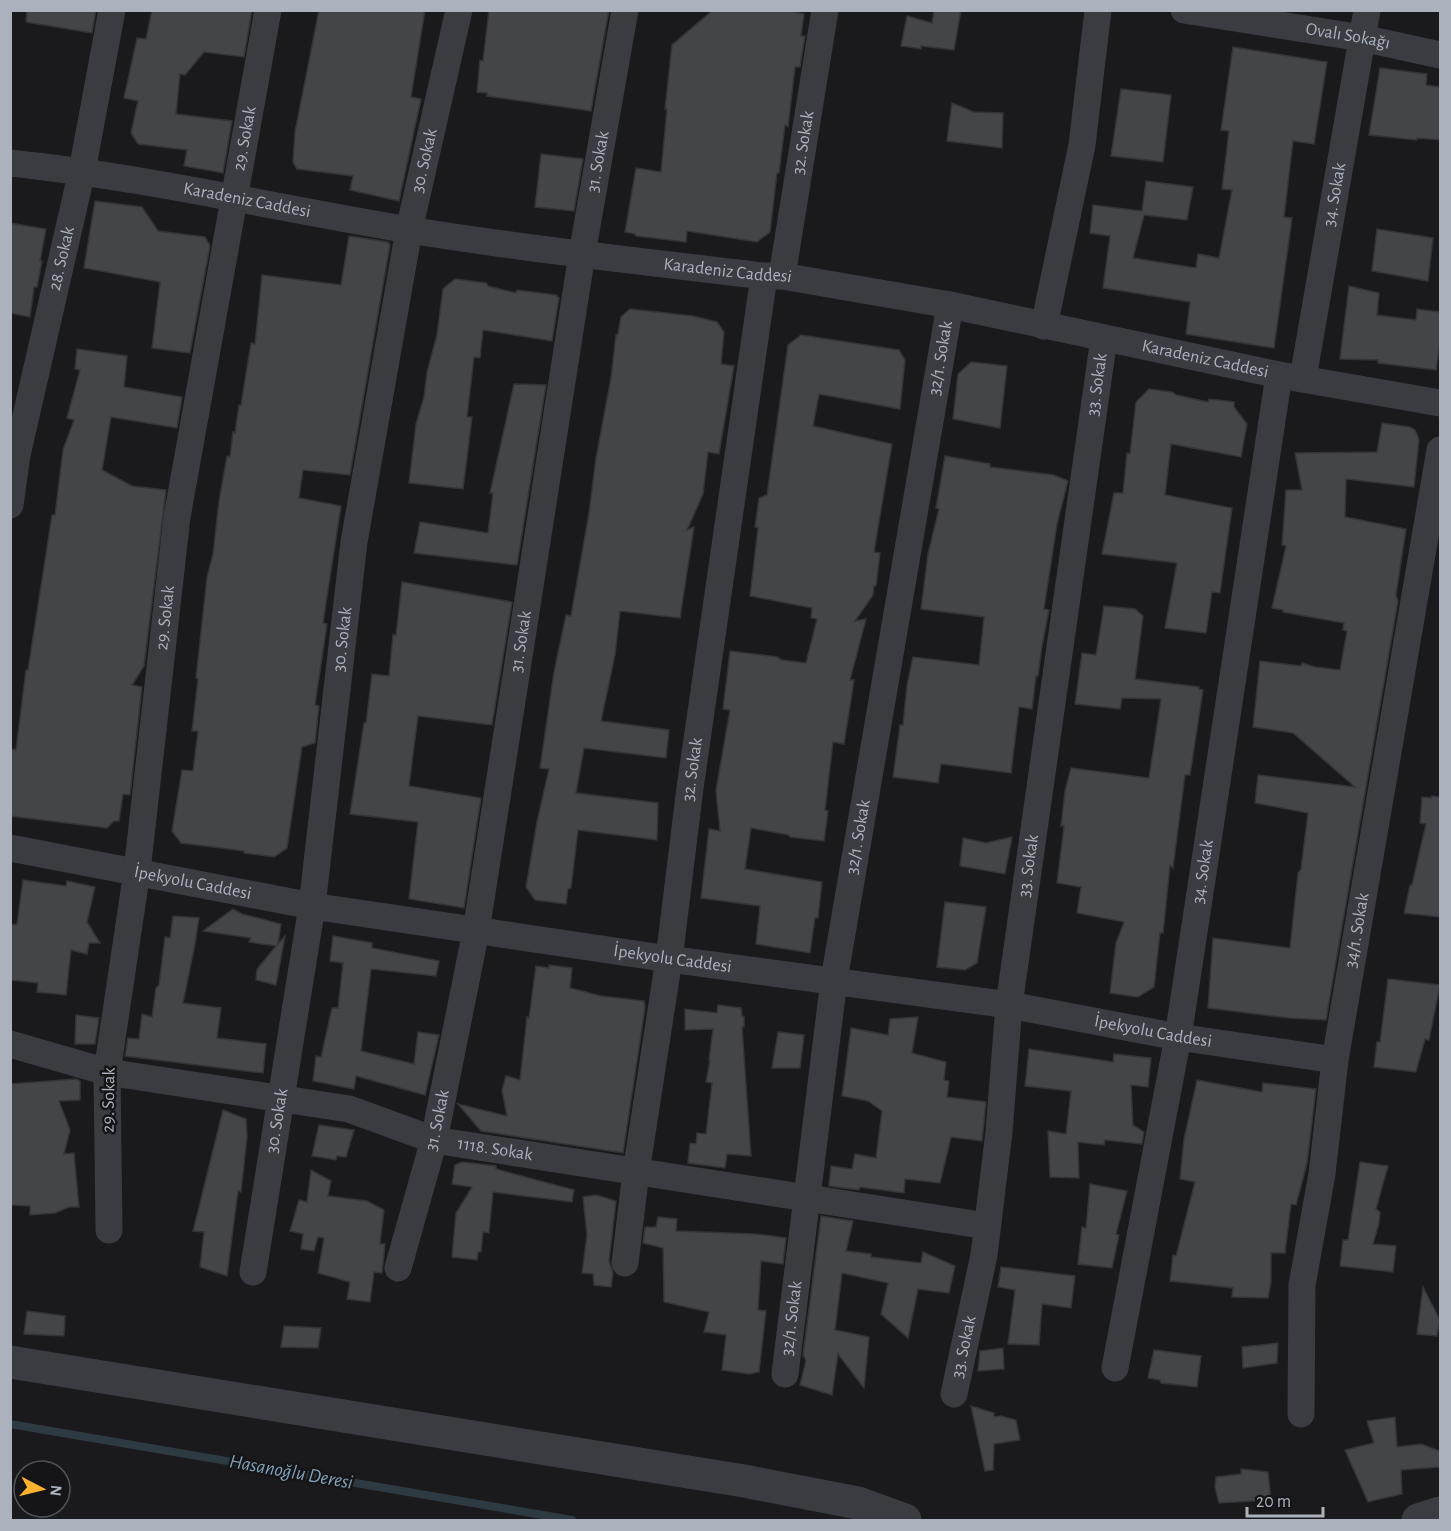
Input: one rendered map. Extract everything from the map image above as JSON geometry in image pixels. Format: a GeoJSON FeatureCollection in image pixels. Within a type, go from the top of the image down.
{"type":"FeatureCollection","features":[{"type":"Feature","properties":{"kind":"street","name":"28. Sokak"},"geometry":{"type":"LineString","coordinates":[[10,505],[17,455],[82,171],[112,10]]}},
{"type":"Feature","properties":{"kind":"street","name":"29. Sokak"},"geometry":{"type":"LineString","coordinates":[[109,1230],[107,1072],[137,871],[177,516],[268,10]]}},
{"type":"Feature","properties":{"kind":"street","name":"30. Sokak"},"geometry":{"type":"LineString","coordinates":[[253,1272],[312,906],[354,542],[409,230],[459,10]]}},
{"type":"Feature","properties":{"kind":"street","name":"31. Sokak"},"geometry":{"type":"LineString","coordinates":[[398,1268],[434,1140],[476,931],[582,254],[625,10]]}},
{"type":"Feature","properties":{"kind":"street","name":"32. Sokak"},"geometry":{"type":"LineString","coordinates":[[625,1263],[636,1172],[669,959],[690,788],[773,276],[825,10]]}},
{"type":"Feature","properties":{"kind":"street"},"geometry":{"type":"LineString","coordinates":[[1044,326],[1082,145],[1098,10]]}},
{"type":"Feature","properties":{"kind":"street","name":"Ovalı Sokağı"},"geometry":{"type":"LineString","coordinates":[[1184,10],[1362,38],[1440,55]]}},
{"type":"Feature","properties":{"kind":"street","name":"34. Sokak"},"geometry":{"type":"LineString","coordinates":[[1115,1368],[1178,1037],[1291,376],[1367,10]]}},
{"type":"Feature","properties":{"kind":"street","name":"Karadeniz Caddesi"},"geometry":{"type":"LineString","coordinates":[[10,163],[82,171],[409,230],[582,254],[773,276],[950,305],[1291,376],[1440,403]]}},
{"type":"Feature","properties":{"kind":"street","name":"32/1. Sokak"},"geometry":{"type":"LineString","coordinates":[[785,1374],[834,980],[950,305]]}},
{"type":"Feature","properties":{"kind":"street","name":"33. Sokak"},"geometry":{"type":"LineString","coordinates":[[954,1394],[984,1255],[999,1132],[1009,1005],[1104,338]]}},
{"type":"Feature","properties":{"kind":"street","name":"34/1. Sokak"},"geometry":{"type":"LineString","coordinates":[[1301,1414],[1302,1285],[1322,1174],[1335,1060],[1440,450]]}},
{"type":"Feature","properties":{"kind":"street","name":"İpekyolu Caddesi"},"geometry":{"type":"LineString","coordinates":[[10,848],[312,906],[669,959],[1009,1005],[1178,1037],[1335,1060]]}},
{"type":"Feature","properties":{"kind":"street","name":"1118. Sokak"},"geometry":{"type":"LineString","coordinates":[[10,1044],[107,1072],[349,1109],[434,1140],[987,1226]]}},
{"type":"Feature","properties":{"kind":"street"},"geometry":{"type":"LineString","coordinates":[[10,1362],[744,1481],[858,1503],[905,1521]]}},
{"type":"Feature","properties":{"kind":"street"},"geometry":{"type":"LineString","coordinates":[[1418,1521],[1440,1513]]}},
{"type":"Feature","properties":{"kind":"building"},"geometry":{"type":"Polygon","coordinates":[[[27,10],[96,10],[92,33],[26,22],[27,10]]]}},
{"type":"Feature","properties":{"kind":"building"},"geometry":{"type":"Polygon","coordinates":[[[152,10],[252,10],[244,57],[204,52],[185,75],[180,74],[176,114],[232,121],[223,173],[184,166],[187,150],[138,144],[131,133],[138,101],[124,98],[137,38],[146,39],[152,10]]]}},
{"type":"Feature","properties":{"kind":"building"},"geometry":{"type":"Polygon","coordinates":[[[319,10],[425,10],[411,97],[421,99],[399,201],[350,190],[353,176],[297,169],[293,162],[295,132],[319,10]]]}},
{"type":"Feature","properties":{"kind":"building"},"geometry":{"type":"Polygon","coordinates":[[[489,10],[609,10],[591,111],[487,96],[487,93],[477,92],[489,10]]]}},
{"type":"Feature","properties":{"kind":"building"},"geometry":{"type":"Polygon","coordinates":[[[713,10],[785,10],[804,14],[801,36],[805,36],[800,67],[795,67],[788,127],[785,125],[770,232],[757,242],[687,231],[686,242],[636,236],[625,232],[636,168],[661,172],[672,45],[713,10]]]}},
{"type":"Feature","properties":{"kind":"building"},"geometry":{"type":"Polygon","coordinates":[[[934,10],[961,10],[954,50],[901,46],[907,16],[932,23],[934,10]]]}},
{"type":"Feature","properties":{"kind":"building"},"geometry":{"type":"Polygon","coordinates":[[[1233,47],[1327,62],[1314,144],[1293,141],[1284,217],[1292,218],[1274,348],[1186,334],[1190,302],[1103,288],[1110,236],[1090,233],[1093,205],[1142,211],[1146,181],[1193,187],[1187,220],[1144,215],[1133,258],[1196,268],[1198,254],[1219,258],[1232,190],[1222,189],[1229,131],[1221,130],[1233,47]]]}},
{"type":"Feature","properties":{"kind":"building"},"geometry":{"type":"Polygon","coordinates":[[[1380,68],[1427,74],[1426,85],[1440,87],[1440,140],[1369,135],[1380,68]]]}},
{"type":"Feature","properties":{"kind":"building"},"geometry":{"type":"Polygon","coordinates":[[[1121,89],[1171,95],[1163,162],[1111,156],[1121,89]]]}},
{"type":"Feature","properties":{"kind":"building"},"geometry":{"type":"Polygon","coordinates":[[[952,103],[974,112],[1003,113],[1002,148],[947,141],[952,103]]]}},
{"type":"Feature","properties":{"kind":"building"},"geometry":{"type":"Polygon","coordinates":[[[541,154],[583,159],[574,211],[535,207],[541,154]]]}},
{"type":"Feature","properties":{"kind":"building"},"geometry":{"type":"Polygon","coordinates":[[[95,201],[142,207],[158,231],[205,237],[210,246],[190,353],[152,348],[160,282],[84,268],[95,201]]]}},
{"type":"Feature","properties":{"kind":"building"},"geometry":{"type":"Polygon","coordinates":[[[10,223],[46,229],[30,317],[10,313],[10,223]]]}},
{"type":"Feature","properties":{"kind":"building"},"geometry":{"type":"Polygon","coordinates":[[[1377,229],[1433,238],[1428,281],[1372,271],[1377,229]]]}},
{"type":"Feature","properties":{"kind":"building"},"geometry":{"type":"Polygon","coordinates":[[[349,236],[388,242],[390,245],[350,475],[303,470],[299,498],[341,506],[323,623],[327,624],[315,705],[319,706],[315,743],[302,747],[287,848],[274,857],[181,843],[172,831],[182,770],[193,771],[198,731],[192,731],[207,577],[213,554],[227,456],[230,457],[251,343],[255,344],[262,275],[341,285],[349,236]]]}},
{"type":"Feature","properties":{"kind":"building"},"geometry":{"type":"Polygon","coordinates":[[[455,279],[486,283],[488,286],[516,293],[517,290],[556,295],[559,298],[552,341],[483,330],[480,358],[474,357],[467,417],[472,417],[463,489],[409,483],[416,424],[437,335],[443,289],[455,279]]]}},
{"type":"Feature","properties":{"kind":"building"},"geometry":{"type":"Polygon","coordinates":[[[1349,286],[1379,293],[1377,315],[1416,320],[1417,309],[1440,312],[1440,343],[1436,370],[1378,363],[1378,360],[1340,359],[1349,286]]]}},
{"type":"Feature","properties":{"kind":"building"},"geometry":{"type":"Polygon","coordinates":[[[630,309],[693,316],[717,322],[724,332],[721,364],[734,366],[719,454],[708,452],[703,494],[687,530],[694,527],[680,618],[620,611],[615,655],[601,721],[669,730],[666,758],[584,748],[576,793],[658,803],[657,840],[578,830],[571,888],[568,889],[566,904],[535,900],[526,887],[549,769],[540,768],[554,672],[566,615],[571,616],[611,378],[616,335],[621,317],[630,309]]]}},
{"type":"Feature","properties":{"kind":"building"},"geometry":{"type":"Polygon","coordinates":[[[801,335],[899,350],[905,360],[900,409],[819,394],[813,426],[892,444],[874,552],[880,553],[876,586],[874,586],[873,595],[855,621],[866,619],[850,680],[854,680],[844,744],[833,742],[825,810],[828,811],[824,841],[790,837],[751,828],[745,869],[822,882],[818,918],[815,918],[810,953],[756,944],[760,906],[701,898],[709,829],[720,831],[716,790],[730,710],[723,709],[730,651],[806,663],[817,619],[811,618],[812,608],[750,596],[759,498],[767,495],[788,345],[801,335]]]}},
{"type":"Feature","properties":{"kind":"building"},"geometry":{"type":"Polygon","coordinates":[[[77,349],[127,356],[124,387],[182,397],[177,428],[111,417],[102,470],[132,486],[166,490],[144,666],[132,685],[142,687],[130,795],[123,794],[119,821],[114,821],[107,828],[10,816],[10,749],[16,750],[26,670],[28,670],[52,515],[55,515],[63,450],[74,420],[67,418],[80,370],[75,369],[77,349]]]}},
{"type":"Feature","properties":{"kind":"building"},"geometry":{"type":"Polygon","coordinates":[[[971,362],[1007,366],[1000,428],[953,419],[958,374],[971,362]]]}},
{"type":"Feature","properties":{"kind":"building"},"geometry":{"type":"Polygon","coordinates":[[[514,384],[546,385],[517,565],[414,553],[420,522],[488,533],[493,493],[490,493],[514,384]]]}},
{"type":"Feature","properties":{"kind":"building"},"geometry":{"type":"Polygon","coordinates":[[[1149,389],[1172,392],[1176,395],[1208,402],[1209,399],[1234,402],[1234,407],[1247,424],[1241,457],[1171,444],[1165,495],[1232,508],[1220,593],[1212,592],[1206,633],[1165,628],[1177,563],[1102,554],[1114,493],[1123,493],[1136,402],[1149,389]]]}},
{"type":"Feature","properties":{"kind":"building"},"geometry":{"type":"Polygon","coordinates":[[[1382,423],[1410,427],[1415,430],[1419,439],[1414,487],[1346,479],[1345,517],[1406,529],[1396,595],[1398,601],[1326,1020],[1208,1008],[1213,938],[1290,948],[1298,873],[1301,869],[1308,813],[1255,803],[1258,775],[1355,787],[1293,733],[1253,727],[1260,661],[1301,666],[1302,663],[1340,670],[1347,631],[1343,630],[1344,623],[1272,608],[1286,546],[1282,545],[1286,490],[1302,490],[1295,453],[1377,452],[1382,423]]]}},
{"type":"Feature","properties":{"kind":"building"},"geometry":{"type":"Polygon","coordinates":[[[945,456],[990,464],[990,467],[1054,475],[1068,481],[1057,524],[1044,609],[1049,610],[1032,709],[1019,707],[1011,773],[941,764],[938,783],[893,777],[913,657],[979,665],[984,617],[921,609],[928,554],[939,509],[936,508],[945,456]]]}},
{"type":"Feature","properties":{"kind":"building"},"geometry":{"type":"Polygon","coordinates":[[[402,582],[512,602],[492,725],[418,716],[409,786],[481,798],[464,908],[409,899],[418,822],[350,814],[372,674],[389,676],[402,582]]]}},
{"type":"Feature","properties":{"kind":"building"},"geometry":{"type":"Polygon","coordinates":[[[1104,606],[1135,609],[1143,616],[1135,679],[1199,687],[1203,690],[1190,775],[1185,775],[1173,868],[1170,865],[1163,933],[1160,933],[1154,987],[1138,997],[1110,993],[1116,943],[1124,922],[1077,913],[1081,887],[1057,883],[1064,826],[1061,826],[1065,791],[1071,768],[1149,778],[1161,699],[1122,698],[1120,709],[1075,704],[1082,653],[1096,655],[1104,606]]]}},
{"type":"Feature","properties":{"kind":"building"},"geometry":{"type":"Polygon","coordinates":[[[1432,796],[1440,797],[1440,917],[1404,913],[1426,824],[1420,823],[1422,797],[1431,798],[1432,796]]]}},
{"type":"Feature","properties":{"kind":"building"},"geometry":{"type":"Polygon","coordinates":[[[1012,837],[1005,874],[960,866],[963,838],[986,843],[1012,837]]]}},
{"type":"Feature","properties":{"kind":"building"},"geometry":{"type":"Polygon","coordinates":[[[23,880],[66,886],[67,881],[95,887],[87,922],[100,943],[89,943],[87,954],[71,950],[66,995],[37,992],[38,983],[10,980],[10,925],[17,924],[23,880]]]}},
{"type":"Feature","properties":{"kind":"building"},"geometry":{"type":"Polygon","coordinates":[[[945,902],[986,907],[977,963],[965,970],[937,967],[945,902]]]}},
{"type":"Feature","properties":{"kind":"building"},"geometry":{"type":"Polygon","coordinates":[[[233,909],[242,914],[281,924],[278,944],[285,936],[276,985],[256,980],[257,969],[276,946],[249,942],[251,938],[203,931],[233,909]]]}},
{"type":"Feature","properties":{"kind":"building"},"geometry":{"type":"Polygon","coordinates":[[[173,916],[199,918],[183,1003],[221,1008],[217,1038],[266,1044],[263,1073],[125,1056],[128,1038],[139,1039],[142,1014],[152,1017],[165,937],[170,938],[173,916]]]}},
{"type":"Feature","properties":{"kind":"building"},"geometry":{"type":"Polygon","coordinates":[[[333,936],[372,943],[372,948],[439,961],[436,976],[371,969],[361,1051],[414,1064],[418,1032],[439,1035],[425,1095],[356,1076],[354,1089],[313,1081],[316,1056],[321,1057],[332,1008],[338,1008],[343,963],[330,961],[333,936]]]}},
{"type":"Feature","properties":{"kind":"building"},"geometry":{"type":"Polygon","coordinates":[[[549,965],[572,968],[570,988],[601,996],[644,1001],[645,1007],[623,1153],[481,1131],[458,1104],[507,1116],[502,1090],[506,1076],[520,1080],[527,1017],[529,1018],[536,966],[549,968],[549,965]]]}},
{"type":"Feature","properties":{"kind":"building"},"geometry":{"type":"Polygon","coordinates":[[[1388,979],[1440,985],[1429,1040],[1425,1039],[1416,1072],[1374,1067],[1377,1042],[1380,1042],[1388,979]]]}},
{"type":"Feature","properties":{"kind":"building"},"geometry":{"type":"Polygon","coordinates":[[[718,1005],[741,1008],[744,1017],[744,1027],[742,1027],[751,1156],[727,1154],[725,1168],[688,1163],[690,1143],[696,1144],[697,1133],[706,1134],[712,1083],[706,1082],[713,1029],[685,1030],[685,1009],[717,1013],[718,1005]]]}},
{"type":"Feature","properties":{"kind":"building"},"geometry":{"type":"Polygon","coordinates":[[[76,1015],[99,1018],[95,1044],[75,1044],[76,1015]]]}},
{"type":"Feature","properties":{"kind":"building"},"geometry":{"type":"Polygon","coordinates":[[[918,1017],[912,1053],[946,1062],[944,1080],[949,1081],[947,1097],[986,1102],[982,1141],[951,1137],[940,1183],[905,1179],[904,1193],[860,1187],[859,1190],[829,1186],[831,1166],[852,1169],[855,1154],[876,1158],[882,1111],[868,1101],[842,1096],[851,1028],[888,1035],[890,1019],[918,1017]]]}},
{"type":"Feature","properties":{"kind":"building"},"geometry":{"type":"Polygon","coordinates":[[[778,1032],[804,1035],[800,1068],[772,1068],[778,1032]]]}},
{"type":"Feature","properties":{"kind":"building"},"geometry":{"type":"Polygon","coordinates":[[[1029,1049],[1113,1062],[1114,1054],[1151,1058],[1148,1087],[1131,1085],[1133,1125],[1144,1132],[1142,1144],[1105,1140],[1104,1145],[1078,1142],[1079,1178],[1050,1177],[1048,1131],[1066,1134],[1071,1091],[1025,1086],[1029,1049]]]}},
{"type":"Feature","properties":{"kind":"building"},"geometry":{"type":"Polygon","coordinates":[[[76,1079],[80,1081],[80,1100],[59,1101],[70,1130],[64,1154],[74,1153],[79,1207],[69,1207],[55,1213],[30,1215],[30,1206],[10,1205],[10,1084],[76,1079]]]}},
{"type":"Feature","properties":{"kind":"building"},"geometry":{"type":"Polygon","coordinates":[[[1197,1080],[1262,1092],[1263,1083],[1316,1089],[1307,1163],[1296,1205],[1291,1204],[1285,1253],[1271,1253],[1271,1282],[1268,1298],[1232,1297],[1233,1288],[1170,1281],[1173,1255],[1176,1256],[1195,1182],[1180,1179],[1184,1139],[1197,1080]]]}},
{"type":"Feature","properties":{"kind":"building"},"geometry":{"type":"Polygon","coordinates":[[[223,1110],[246,1119],[247,1137],[241,1192],[238,1191],[227,1276],[200,1267],[204,1232],[193,1231],[223,1110]]]}},
{"type":"Feature","properties":{"kind":"building"},"geometry":{"type":"Polygon","coordinates":[[[319,1125],[354,1130],[346,1157],[337,1156],[336,1160],[312,1156],[319,1125]]]}},
{"type":"Feature","properties":{"kind":"building"},"geometry":{"type":"Polygon","coordinates":[[[462,1162],[496,1166],[496,1169],[574,1190],[572,1202],[493,1192],[489,1233],[483,1232],[481,1252],[478,1252],[477,1260],[452,1257],[456,1213],[472,1187],[452,1184],[455,1165],[462,1162]]]}},
{"type":"Feature","properties":{"kind":"building"},"geometry":{"type":"Polygon","coordinates":[[[1360,1162],[1388,1166],[1376,1209],[1380,1212],[1373,1244],[1396,1246],[1393,1272],[1340,1266],[1343,1240],[1348,1240],[1360,1162]]]}},
{"type":"Feature","properties":{"kind":"building"},"geometry":{"type":"Polygon","coordinates":[[[311,1170],[331,1181],[328,1196],[367,1201],[384,1210],[380,1244],[385,1244],[382,1273],[374,1272],[370,1302],[347,1299],[350,1282],[318,1273],[324,1238],[318,1237],[314,1251],[301,1249],[303,1234],[290,1231],[299,1200],[307,1202],[311,1170]]]}},
{"type":"Feature","properties":{"kind":"building"},"geometry":{"type":"Polygon","coordinates":[[[1090,1184],[1127,1191],[1116,1234],[1119,1235],[1112,1268],[1078,1264],[1082,1227],[1086,1228],[1090,1184]]]}},
{"type":"Feature","properties":{"kind":"building"},"geometry":{"type":"Polygon","coordinates":[[[596,1195],[616,1201],[609,1261],[613,1273],[611,1287],[594,1285],[593,1274],[582,1273],[587,1235],[583,1197],[596,1195]]]}},
{"type":"Feature","properties":{"kind":"building"},"geometry":{"type":"Polygon","coordinates":[[[821,1216],[853,1221],[846,1251],[871,1254],[871,1257],[921,1263],[923,1252],[955,1266],[949,1293],[918,1289],[908,1338],[881,1314],[888,1283],[842,1273],[835,1330],[869,1337],[864,1388],[838,1354],[832,1395],[800,1385],[806,1360],[803,1355],[821,1216]]]}},
{"type":"Feature","properties":{"kind":"building"},"geometry":{"type":"Polygon","coordinates":[[[658,1217],[677,1219],[676,1231],[756,1234],[786,1238],[783,1264],[761,1261],[758,1310],[766,1311],[759,1372],[750,1374],[722,1370],[726,1335],[704,1332],[709,1312],[664,1302],[663,1248],[643,1243],[645,1227],[656,1227],[658,1217]]]}},
{"type":"Feature","properties":{"kind":"building"},"geometry":{"type":"Polygon","coordinates":[[[1001,1267],[1075,1276],[1071,1308],[1042,1304],[1039,1345],[1008,1344],[1015,1290],[998,1287],[1001,1267]]]}},
{"type":"Feature","properties":{"kind":"building"},"geometry":{"type":"Polygon","coordinates":[[[1423,1287],[1440,1320],[1437,1336],[1417,1334],[1423,1287]]]}},
{"type":"Feature","properties":{"kind":"building"},"geometry":{"type":"Polygon","coordinates":[[[27,1311],[65,1316],[64,1336],[24,1334],[27,1311]]]}},
{"type":"Feature","properties":{"kind":"building"},"geometry":{"type":"Polygon","coordinates":[[[284,1326],[321,1328],[318,1348],[281,1347],[284,1326]]]}},
{"type":"Feature","properties":{"kind":"building"},"geometry":{"type":"Polygon","coordinates":[[[1278,1343],[1277,1363],[1243,1368],[1242,1347],[1278,1343]]]}},
{"type":"Feature","properties":{"kind":"building"},"geometry":{"type":"Polygon","coordinates":[[[1003,1348],[1004,1369],[978,1371],[980,1351],[1003,1348]]]}},
{"type":"Feature","properties":{"kind":"building"},"geometry":{"type":"Polygon","coordinates":[[[1154,1350],[1201,1356],[1197,1387],[1161,1383],[1160,1380],[1148,1378],[1154,1350]]]}},
{"type":"Feature","properties":{"kind":"building"},"geometry":{"type":"Polygon","coordinates":[[[971,1406],[994,1413],[994,1417],[1001,1416],[1016,1420],[1020,1440],[994,1444],[993,1470],[985,1471],[971,1406]]]}},
{"type":"Feature","properties":{"kind":"building"},"geometry":{"type":"Polygon","coordinates":[[[1395,1417],[1397,1447],[1421,1444],[1440,1451],[1440,1467],[1401,1470],[1402,1494],[1368,1502],[1345,1450],[1374,1443],[1367,1421],[1395,1417]]]}},
{"type":"Feature","properties":{"kind":"building"},"geometry":{"type":"Polygon","coordinates":[[[1241,1469],[1268,1472],[1271,1500],[1219,1503],[1215,1488],[1216,1477],[1241,1474],[1241,1469]]]}},
{"type":"Feature","properties":{"kind":"waterway","name":"Hasanoğlu Deresi"},"geometry":{"type":"LineString","coordinates":[[10,1424],[572,1520]]}}]}
